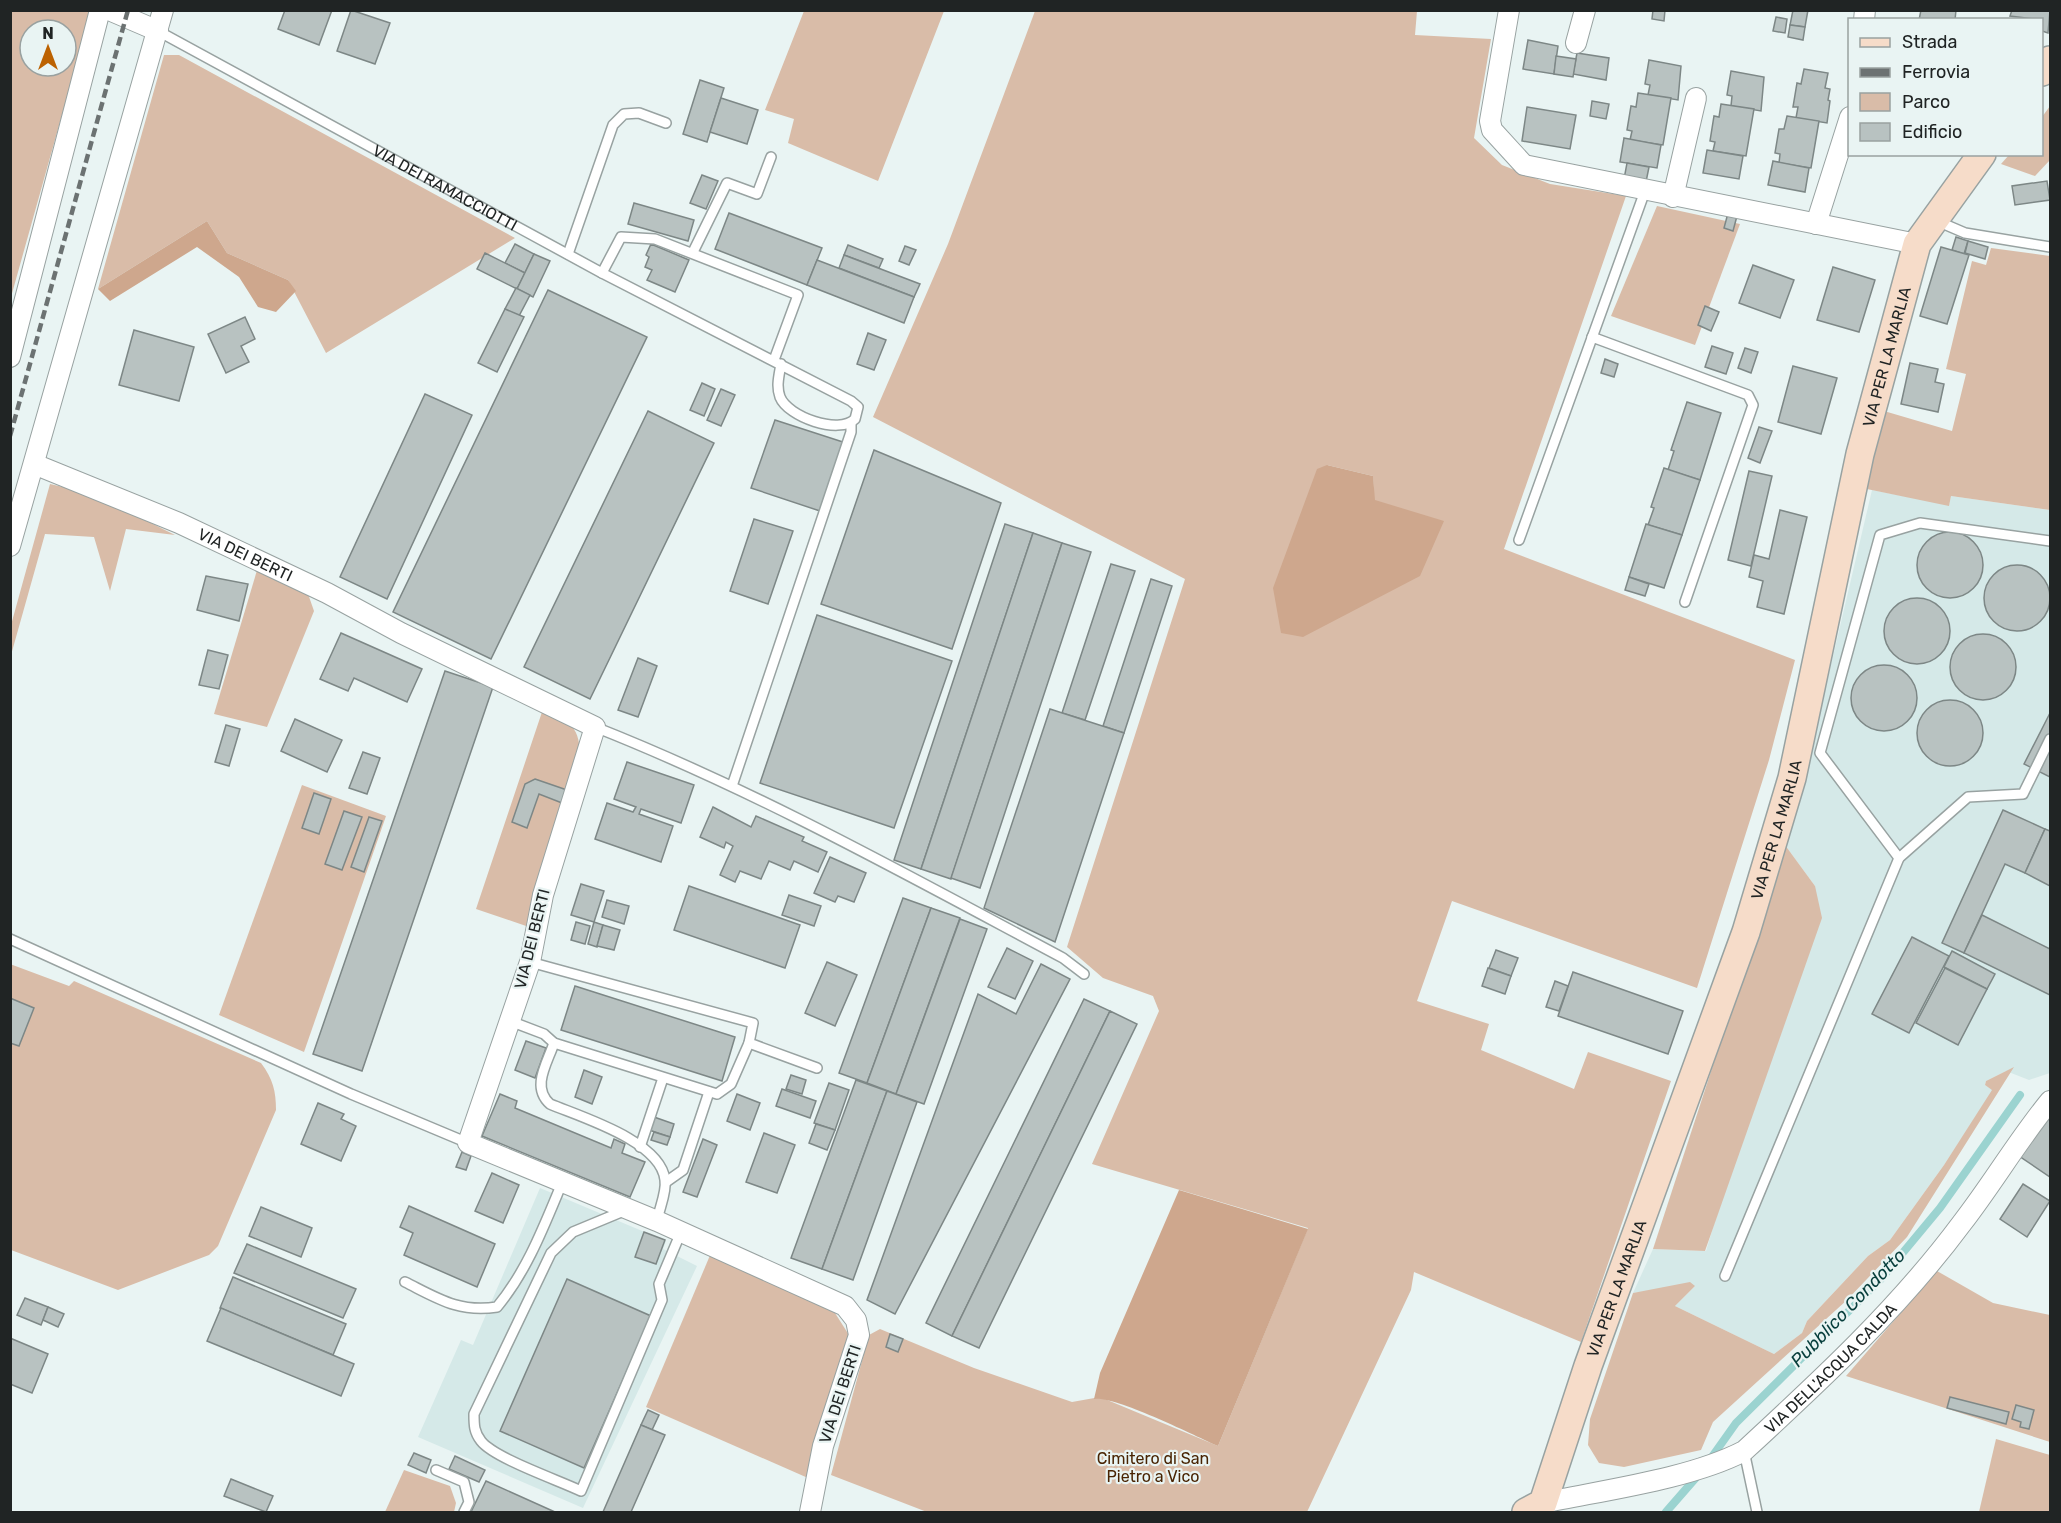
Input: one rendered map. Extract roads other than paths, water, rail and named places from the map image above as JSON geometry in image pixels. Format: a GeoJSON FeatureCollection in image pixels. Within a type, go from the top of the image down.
{"type":"FeatureCollection","features":[{"type":"Feature","properties":{"kind":"street"},"geometry":{"type":"LineString","coordinates":[[10,357],[100,10]]}},
{"type":"Feature","properties":{"kind":"street","name":"VIA DEI RAMACCIOTTI"},"geometry":{"type":"LineString","coordinates":[[109,10],[158,31]]}},
{"type":"Feature","properties":{"kind":"street"},"geometry":{"type":"LineString","coordinates":[[10,546],[163,10]]}},
{"type":"Feature","properties":{"kind":"street"},"geometry":{"type":"LineString","coordinates":[[1509,10],[1490,121],[1492,130],[1524,165],[1917,243]]}},
{"type":"Feature","properties":{"kind":"street"},"geometry":{"type":"LineString","coordinates":[[1576,43],[1585,10]]}},
{"type":"Feature","properties":{"kind":"street"},"geometry":{"type":"LineString","coordinates":[[1673,196],[1696,98]]}},
{"type":"Feature","properties":{"kind":"street"},"geometry":{"type":"LineString","coordinates":[[1816,224],[1848,123]]}},
{"type":"Feature","properties":{"kind":"street","name":"VIA PER LA MARLIA"},"geometry":{"type":"LineString","coordinates":[[1535,1508],[1750,921],[1792,778],[1860,454],[1917,243],[1981,156]]}},
{"type":"Feature","properties":{"kind":"street","name":"VIA DEI BERTI"},"geometry":{"type":"LineString","coordinates":[[34,464],[179,524],[306,583],[401,633],[595,727],[543,895],[530,962],[468,1143],[657,1221],[845,1306],[856,1320],[859,1335],[823,1446],[810,1512]]}},
{"type":"Feature","properties":{"kind":"street","name":"VIA DELL'ACQUA CALDA"},"geometry":{"type":"LineString","coordinates":[[1535,1508],[1723,1462],[1744,1451],[1862,1340],[1912,1285],[1962,1223],[2025,1132],[2050,1101]]}},
{"type":"Feature","properties":{"kind":"lane","name":"VIA DEI RAMACCIOTTI"},"geometry":{"type":"LineString","coordinates":[[158,31],[602,273],[851,401],[858,407],[858,412],[850,424]]}},
{"type":"Feature","properties":{"kind":"lane"},"geometry":{"type":"LineString","coordinates":[[568,254],[613,125],[624,114],[639,113],[666,123]]}},
{"type":"Feature","properties":{"kind":"lane"},"geometry":{"type":"LineString","coordinates":[[693,252],[727,183],[757,194],[771,157]]}},
{"type":"Feature","properties":{"kind":"lane"},"geometry":{"type":"LineString","coordinates":[[1519,540],[1646,191]]}},
{"type":"Feature","properties":{"kind":"lane"},"geometry":{"type":"LineString","coordinates":[[1934,220],[1965,233],[2050,248]]}},
{"type":"Feature","properties":{"kind":"lane"},"geometry":{"type":"LineString","coordinates":[[602,273],[621,237],[655,239],[798,295],[777,362],[777,384],[781,399],[790,411],[821,424],[850,424],[850,432],[732,786]]}},
{"type":"Feature","properties":{"kind":"lane"},"geometry":{"type":"LineString","coordinates":[[1592,337],[1748,395],[1752,405],[1685,602]]}},
{"type":"Feature","properties":{"kind":"lane"},"geometry":{"type":"LineString","coordinates":[[1899,858],[1820,753],[1880,534],[1920,523],[2050,540]]}},
{"type":"Feature","properties":{"kind":"lane"},"geometry":{"type":"LineString","coordinates":[[595,727],[686,763],[732,786],[1063,958],[1084,974]]}},
{"type":"Feature","properties":{"kind":"lane"},"geometry":{"type":"LineString","coordinates":[[1725,1276],[1899,858],[1968,797],[2023,794],[2050,739]]}},
{"type":"Feature","properties":{"kind":"lane"},"geometry":{"type":"LineString","coordinates":[[10,939],[351,1094],[468,1143]]}},
{"type":"Feature","properties":{"kind":"lane"},"geometry":{"type":"LineString","coordinates":[[510,1021],[544,1034],[554,1043],[717,1094],[731,1084],[749,1043],[753,1023],[530,962]]}},
{"type":"Feature","properties":{"kind":"lane"},"geometry":{"type":"LineString","coordinates":[[554,1043],[539,1085],[541,1096],[550,1104],[616,1131],[658,1162],[666,1182],[657,1221]]}},
{"type":"Feature","properties":{"kind":"lane"},"geometry":{"type":"LineString","coordinates":[[749,1043],[816,1068]]}},
{"type":"Feature","properties":{"kind":"lane"},"geometry":{"type":"LineString","coordinates":[[640,1147],[663,1078]]}},
{"type":"Feature","properties":{"kind":"lane"},"geometry":{"type":"LineString","coordinates":[[666,1182],[683,1170],[709,1092]]}},
{"type":"Feature","properties":{"kind":"lane"},"geometry":{"type":"LineString","coordinates":[[405,1282],[454,1306],[477,1310],[497,1307],[513,1288],[538,1239],[562,1183]]}},
{"type":"Feature","properties":{"kind":"lane"},"geometry":{"type":"LineString","coordinates":[[628,1209],[573,1232],[551,1253],[474,1414],[474,1430],[483,1443],[499,1454],[581,1491],[662,1300],[659,1284],[681,1232]]}},
{"type":"Feature","properties":{"kind":"lane"},"geometry":{"type":"LineString","coordinates":[[1744,1451],[1757,1512]]}},
{"type":"Feature","properties":{"kind":"lane"},"geometry":{"type":"LineString","coordinates":[[436,1470],[464,1482],[469,1502],[464,1512]]}},
{"type":"Feature","properties":{"kind":"waterway","name":"Pubblico Condotto"},"geometry":{"type":"LineString","coordinates":[[1709,1461],[1736,1423],[1881,1279],[1940,1208],[2020,1095]]}},
{"type":"Feature","properties":{"kind":"waterway","name":"Pubblico Condotto"},"geometry":{"type":"LineString","coordinates":[[1666,1512],[1700,1473]]}},
{"type":"Feature","properties":{"kind":"railway"},"geometry":{"type":"LineString","coordinates":[[10,436],[128,10]]}},
{"type":"Feature","properties":{"kind":"park label","name":"Cimitero di San Pietro a Vico"},"geometry":{"type":"Point","coordinates":[1153,1467]}}]}
